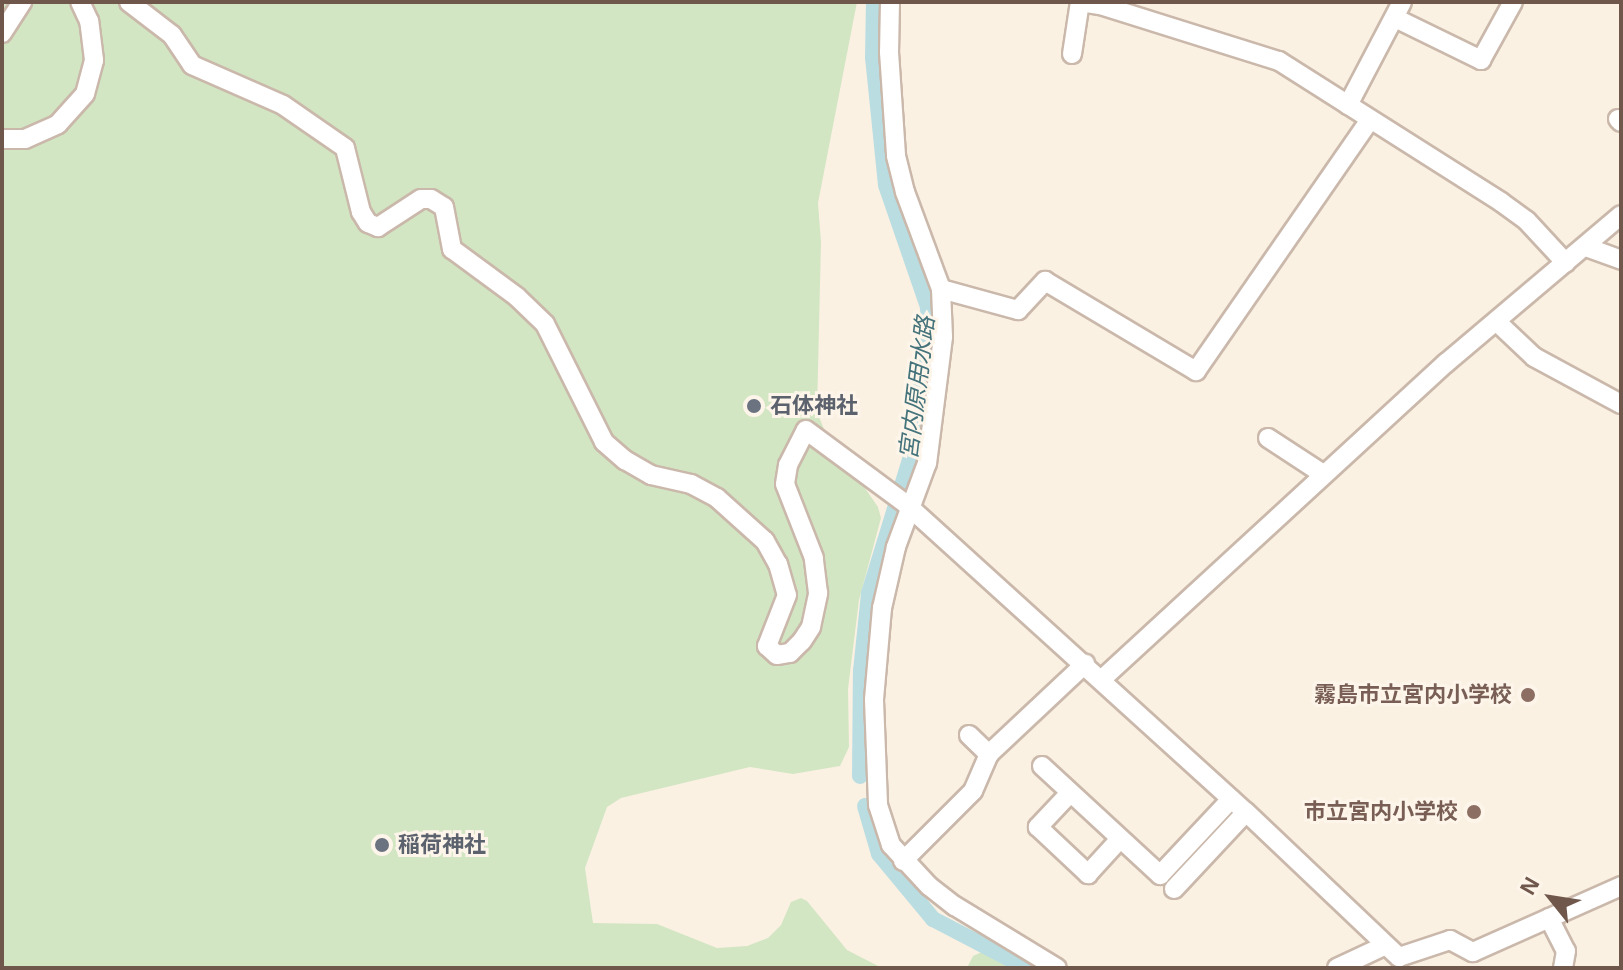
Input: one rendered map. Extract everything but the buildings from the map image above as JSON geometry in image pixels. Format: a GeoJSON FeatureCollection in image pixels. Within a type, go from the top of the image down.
{"type":"FeatureCollection","features":[{"type":"Feature","properties":{"kind":"street"},"geometry":{"type":"LineString","coordinates":[[2,33],[22,2]]}},
{"type":"Feature","properties":{"kind":"street"},"geometry":{"type":"LineString","coordinates":[[2,139],[25,139],[58,124],[85,94],[94,60],[89,21],[80,2]]}},
{"type":"Feature","properties":{"kind":"street"},"geometry":{"type":"LineString","coordinates":[[129,2],[172,35],[192,65],[283,105],[345,148],[361,212],[368,223],[378,227],[421,199],[431,199],[444,207],[452,249],[517,297],[545,324],[604,442],[625,460],[651,475],[691,484],[717,498],[765,541],[778,564],[787,595],[767,646],[777,655],[790,653],[802,641],[811,627],[818,593],[814,558],[785,484],[788,465],[806,430],[909,507],[1085,664],[1399,957],[1450,940],[1472,960],[1549,918],[1621,886]]}},
{"type":"Feature","properties":{"kind":"street"},"geometry":{"type":"LineString","coordinates":[[890,2],[889,52],[896,156],[905,192],[941,289],[943,337],[927,463],[909,507],[886,580],[874,700],[875,791],[885,835],[903,861],[955,906],[1057,968]]}},
{"type":"Feature","properties":{"kind":"street"},"geometry":{"type":"LineString","coordinates":[[1072,54],[1080,2],[1100,4],[1279,61],[1514,211],[1566,263]]}},
{"type":"Feature","properties":{"kind":"street"},"geometry":{"type":"LineString","coordinates":[[1348,105],[1399,10],[1481,60],[1513,2]]}},
{"type":"Feature","properties":{"kind":"street"},"geometry":{"type":"LineString","coordinates":[[941,289],[1018,310],[1045,281],[1196,371],[1370,120]]}},
{"type":"Feature","properties":{"kind":"street"},"geometry":{"type":"LineString","coordinates":[[1101,680],[1323,474],[1621,215]]}},
{"type":"Feature","properties":{"kind":"street"},"geometry":{"type":"LineString","coordinates":[[1586,247],[1621,260]]}},
{"type":"Feature","properties":{"kind":"street"},"geometry":{"type":"LineString","coordinates":[[1497,322],[1534,357],[1621,404]]}},
{"type":"Feature","properties":{"kind":"street"},"geometry":{"type":"LineString","coordinates":[[1268,438],[1323,474]]}},
{"type":"Feature","properties":{"kind":"street"},"geometry":{"type":"LineString","coordinates":[[903,861],[973,791],[989,754],[1085,664]]}},
{"type":"Feature","properties":{"kind":"street"},"geometry":{"type":"LineString","coordinates":[[969,735],[989,754]]}},
{"type":"Feature","properties":{"kind":"street"},"geometry":{"type":"LineString","coordinates":[[1042,766],[1160,875],[1231,799]]}},
{"type":"Feature","properties":{"kind":"street"},"geometry":{"type":"LineString","coordinates":[[1070,793],[1038,827],[1088,874],[1120,839]]}},
{"type":"Feature","properties":{"kind":"street"},"geometry":{"type":"LineString","coordinates":[[1174,889],[1246,812]]}},
{"type":"Feature","properties":{"kind":"street"},"geometry":{"type":"LineString","coordinates":[[1549,918],[1566,951],[1563,968]]}},
{"type":"Feature","properties":{"kind":"street"},"geometry":{"type":"LineString","coordinates":[[1337,968],[1384,946]]}},
{"type":"Feature","properties":{"kind":"green space"},"geometry":{"type":"Polygon","coordinates":[[[2,2],[857,2],[818,203],[821,242],[817,412],[824,429],[878,507],[881,518],[859,600],[848,689],[849,747],[840,766],[793,774],[750,767],[621,798],[607,807],[585,868],[593,923],[657,924],[717,948],[747,946],[768,938],[781,925],[791,902],[801,898],[807,901],[847,950],[882,968],[2,968],[2,2]]]}},
{"type":"Feature","properties":{"kind":"green space"},"geometry":{"type":"Polygon","coordinates":[[[984,951],[1016,968],[967,968],[973,956],[984,951]]]}},
{"type":"Feature","properties":{"kind":"waterway","name":"宮内原用水路"},"geometry":{"type":"LineString","coordinates":[[860,776],[861,671],[869,593],[912,453],[929,334],[928,307],[886,185],[873,58],[874,2]]}},
{"type":"Feature","properties":{"kind":"waterway","name":"宮内原用水路"},"geometry":{"type":"LineString","coordinates":[[865,806],[879,854],[933,919],[1027,968]]}},
{"type":"Feature","properties":{"kind":"place","name":"石体神社"},"geometry":{"type":"Point","coordinates":[754,406]}},
{"type":"Feature","properties":{"kind":"place","name":"霧島市立宮内小学校"},"geometry":{"type":"Point","coordinates":[1528,695]}},
{"type":"Feature","properties":{"kind":"place","name":"市立宮内小学校"},"geometry":{"type":"Point","coordinates":[1474,812]}},
{"type":"Feature","properties":{"kind":"place","name":"稲荷神社"},"geometry":{"type":"Point","coordinates":[382,845]}}]}
